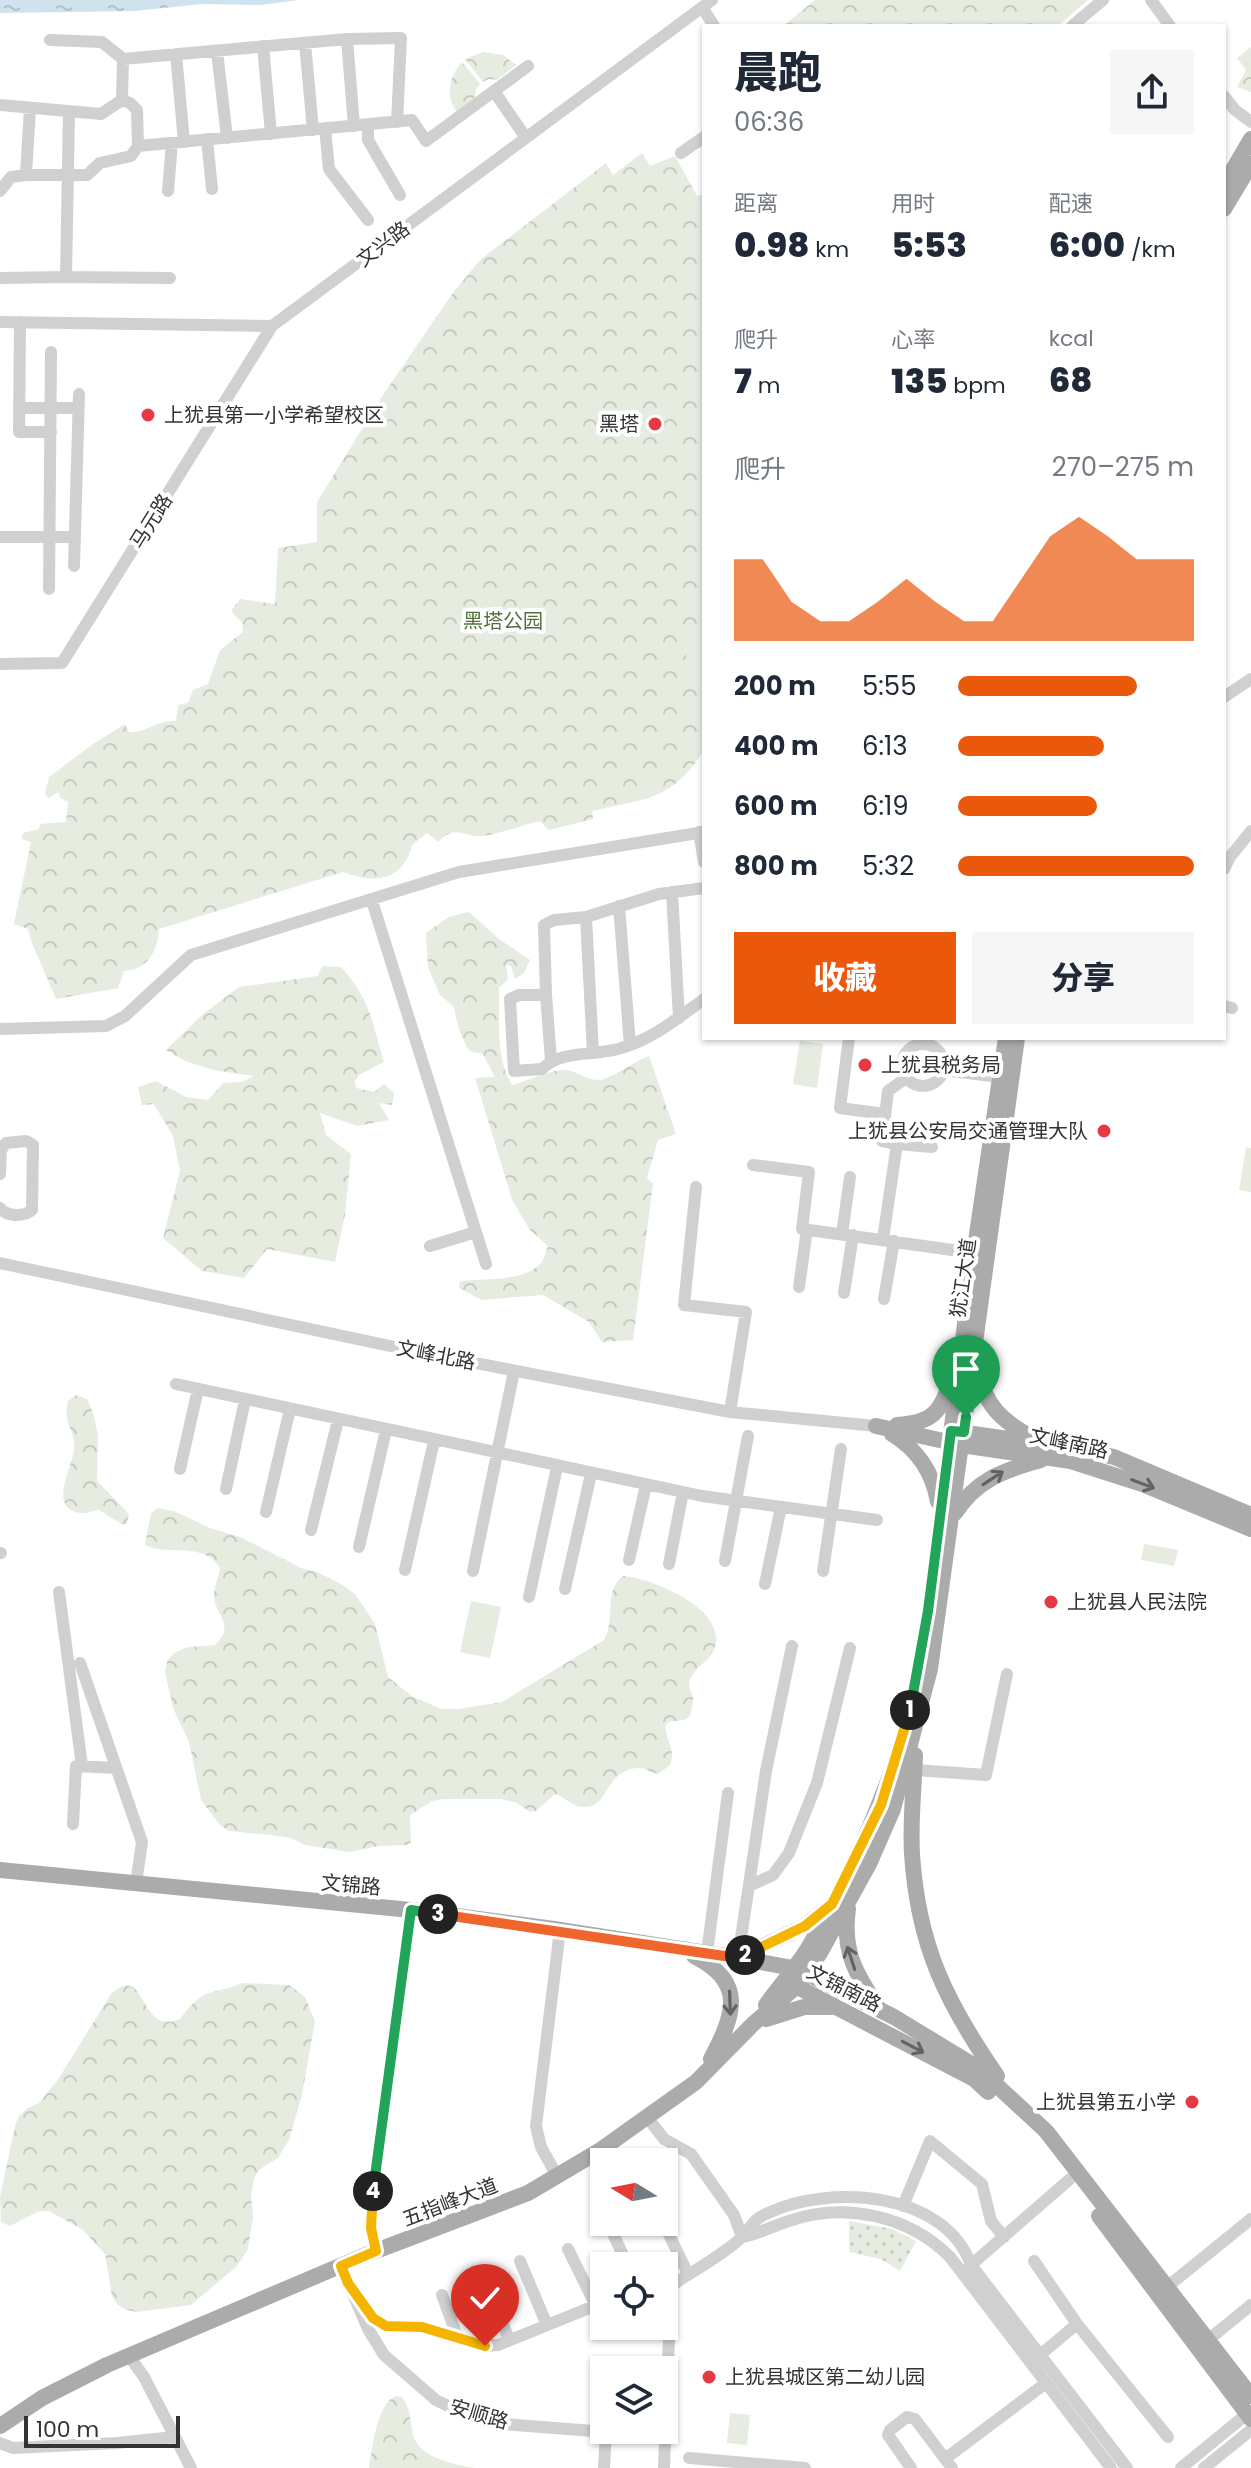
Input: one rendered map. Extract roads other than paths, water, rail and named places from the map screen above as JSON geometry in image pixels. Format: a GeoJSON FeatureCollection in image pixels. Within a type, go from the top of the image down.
{"type":"FeatureCollection","features":[{"type":"Feature","properties":{"kind":"main road"},"geometry":{"type":"LineString","coordinates":[[1226,182],[1251,139]]}},
{"type":"Feature","properties":{"kind":"main road"},"geometry":{"type":"LineString","coordinates":[[1226,206],[1251,164]]}},
{"type":"Feature","properties":{"kind":"main road","name":"犹江大道"},"geometry":{"type":"LineString","coordinates":[[968,1349],[974,1253],[1006,1040]]}},
{"type":"Feature","properties":{"kind":"main road","name":"犹江大道"},"geometry":{"type":"LineString","coordinates":[[753,2024],[795,1977],[849,1899],[869,1864],[893,1809],[916,1732],[930,1669],[968,1349],[1017,1040]]}},
{"type":"Feature","properties":{"kind":"main road"},"geometry":{"type":"LineString","coordinates":[[879,1427],[920,1424],[932,1417],[968,1349]]}},
{"type":"Feature","properties":{"kind":"main road"},"geometry":{"type":"LineString","coordinates":[[879,1427],[907,1443],[917,1455],[934,1482],[946,1517],[999,1472],[1046,1450],[991,1406],[982,1392],[968,1349]]}},
{"type":"Feature","properties":{"kind":"main road","name":"文峰南路"},"geometry":{"type":"LineString","coordinates":[[879,1427],[1114,1457],[1251,1515]]}},
{"type":"Feature","properties":{"kind":"main road","name":"文峰南路"},"geometry":{"type":"LineString","coordinates":[[1046,1450],[1251,1529]]}},
{"type":"Feature","properties":{"kind":"main road","name":"犹江大道"},"geometry":{"type":"LineString","coordinates":[[795,1977],[881,1805],[906,1731],[946,1517]]}},
{"type":"Feature","properties":{"kind":"main road"},"geometry":{"type":"LineString","coordinates":[[916,1732],[912,1852],[920,1918],[934,1966],[961,2023],[1014,2101]]}},
{"type":"Feature","properties":{"kind":"main road","name":"文锦路"},"geometry":{"type":"LineString","coordinates":[[0,1870],[411,1910],[741,1959]]}},
{"type":"Feature","properties":{"kind":"main road"},"geometry":{"type":"LineString","coordinates":[[849,1899],[845,1938],[850,1959],[879,2010]]}},
{"type":"Feature","properties":{"kind":"main road"},"geometry":{"type":"LineString","coordinates":[[741,1959],[805,1926],[832,1904]]}},
{"type":"Feature","properties":{"kind":"main road"},"geometry":{"type":"LineString","coordinates":[[682,1949],[710,1964],[723,1976],[731,1993],[732,2012],[726,2030],[701,2077]]}},
{"type":"Feature","properties":{"kind":"main road","name":"文锦南路"},"geometry":{"type":"LineString","coordinates":[[741,1959],[879,2010],[978,2068],[1046,2131],[1250,2393]]}},
{"type":"Feature","properties":{"kind":"main road","name":"文锦南路"},"geometry":{"type":"LineString","coordinates":[[795,1977],[838,2007],[974,2079],[1039,2137],[1250,2421]]}},
{"type":"Feature","properties":{"kind":"main road"},"geometry":{"type":"LineString","coordinates":[[753,2024],[804,2007],[838,2007]]}},
{"type":"Feature","properties":{"kind":"main road","name":"五指峰大道"},"geometry":{"type":"LineString","coordinates":[[0,2426],[42,2398],[129,2356],[376,2251],[528,2193],[599,2151],[701,2077],[753,2024]]}},
{"type":"Feature","properties":{"kind":"street"},"geometry":{"type":"LineString","coordinates":[[1074,24],[1103,0]]}},
{"type":"Feature","properties":{"kind":"street"},"geometry":{"type":"LineString","coordinates":[[1151,0],[1169,24]]}},
{"type":"Feature","properties":{"kind":"street"},"geometry":{"type":"LineString","coordinates":[[707,4],[713,24]]}},
{"type":"Feature","properties":{"kind":"street","name":"文兴路"},"geometry":{"type":"LineString","coordinates":[[272,326],[707,4]]}},
{"type":"Feature","properties":{"kind":"street"},"geometry":{"type":"LineString","coordinates":[[50,40],[102,42],[123,59],[347,39],[401,38],[397,122]]}},
{"type":"Feature","properties":{"kind":"street"},"geometry":{"type":"LineString","coordinates":[[347,39],[361,125],[400,195]]}},
{"type":"Feature","properties":{"kind":"street"},"geometry":{"type":"LineString","coordinates":[[305,43],[329,169],[368,220]]}},
{"type":"Feature","properties":{"kind":"street"},"geometry":{"type":"LineString","coordinates":[[263,46],[271,134]]}},
{"type":"Feature","properties":{"kind":"street"},"geometry":{"type":"LineString","coordinates":[[217,51],[227,138]]}},
{"type":"Feature","properties":{"kind":"street"},"geometry":{"type":"LineString","coordinates":[[168,191],[178,142],[176,54]]}},
{"type":"Feature","properties":{"kind":"street"},"geometry":{"type":"LineString","coordinates":[[122,100],[123,59]]}},
{"type":"Feature","properties":{"kind":"street"},"geometry":{"type":"LineString","coordinates":[[138,146],[412,120],[426,141],[528,66]]}},
{"type":"Feature","properties":{"kind":"street"},"geometry":{"type":"LineString","coordinates":[[494,91],[526,138]]}},
{"type":"Feature","properties":{"kind":"street"},"geometry":{"type":"LineString","coordinates":[[1226,99],[1251,122]]}},
{"type":"Feature","properties":{"kind":"street"},"geometry":{"type":"LineString","coordinates":[[0,105],[101,114],[122,100]]}},
{"type":"Feature","properties":{"kind":"street"},"geometry":{"type":"LineString","coordinates":[[0,191],[11,177],[87,175],[100,163],[131,156],[138,146],[137,110],[122,100]]}},
{"type":"Feature","properties":{"kind":"street"},"geometry":{"type":"LineString","coordinates":[[26,175],[30,108]]}},
{"type":"Feature","properties":{"kind":"street"},"geometry":{"type":"LineString","coordinates":[[1226,117],[1235,110]]}},
{"type":"Feature","properties":{"kind":"street"},"geometry":{"type":"LineString","coordinates":[[66,277],[69,111]]}},
{"type":"Feature","properties":{"kind":"street"},"geometry":{"type":"LineString","coordinates":[[681,153],[702,138]]}},
{"type":"Feature","properties":{"kind":"street"},"geometry":{"type":"LineString","coordinates":[[207,139],[212,189]]}},
{"type":"Feature","properties":{"kind":"street"},"geometry":{"type":"LineString","coordinates":[[0,278],[170,278]]}},
{"type":"Feature","properties":{"kind":"street"},"geometry":{"type":"LineString","coordinates":[[0,322],[272,326]]}},
{"type":"Feature","properties":{"kind":"street"},"geometry":{"type":"LineString","coordinates":[[20,322],[19,432],[51,432]]}},
{"type":"Feature","properties":{"kind":"street","name":"马元路"},"geometry":{"type":"LineString","coordinates":[[0,664],[62,663],[272,326]]}},
{"type":"Feature","properties":{"kind":"street"},"geometry":{"type":"LineString","coordinates":[[49,589],[51,352]]}},
{"type":"Feature","properties":{"kind":"street"},"geometry":{"type":"LineString","coordinates":[[74,566],[79,394]]}},
{"type":"Feature","properties":{"kind":"street"},"geometry":{"type":"LineString","coordinates":[[19,408],[78,408]]}},
{"type":"Feature","properties":{"kind":"street"},"geometry":{"type":"LineString","coordinates":[[0,537],[74,537]]}},
{"type":"Feature","properties":{"kind":"street"},"geometry":{"type":"LineString","coordinates":[[1226,696],[1251,679]]}},
{"type":"Feature","properties":{"kind":"street"},"geometry":{"type":"LineString","coordinates":[[1226,865],[1251,831]]}},
{"type":"Feature","properties":{"kind":"street"},"geometry":{"type":"LineString","coordinates":[[0,1029],[106,1026],[125,1016],[191,955],[459,872],[702,832]]}},
{"type":"Feature","properties":{"kind":"street"},"geometry":{"type":"LineString","coordinates":[[551,1060],[544,925],[554,920],[586,917],[672,892],[702,888]]}},
{"type":"Feature","properties":{"kind":"street"},"geometry":{"type":"LineString","coordinates":[[672,892],[679,1018]]}},
{"type":"Feature","properties":{"kind":"street"},"geometry":{"type":"LineString","coordinates":[[372,901],[486,1264]]}},
{"type":"Feature","properties":{"kind":"street"},"geometry":{"type":"LineString","coordinates":[[619,906],[630,1045]]}},
{"type":"Feature","properties":{"kind":"street"},"geometry":{"type":"LineString","coordinates":[[586,917],[593,1053]]}},
{"type":"Feature","properties":{"kind":"street"},"geometry":{"type":"LineString","coordinates":[[546,995],[519,995],[510,999],[514,1071],[542,1069],[551,1060],[620,1049],[661,1030],[702,1001]]}},
{"type":"Feature","properties":{"kind":"street"},"geometry":{"type":"LineString","coordinates":[[849,1040],[840,1108],[885,1114]]}},
{"type":"Feature","properties":{"kind":"street"},"geometry":{"type":"LineString","coordinates":[[921,1044],[937,1049],[944,1060],[944,1070],[936,1083],[926,1087],[915,1085],[906,1078],[902,1067],[904,1057],[912,1047],[921,1044]]}},
{"type":"Feature","properties":{"kind":"street"},"geometry":{"type":"LineString","coordinates":[[944,1070],[1000,1077]]}},
{"type":"Feature","properties":{"kind":"street"},"geometry":{"type":"LineString","coordinates":[[906,1078],[888,1091],[882,1141],[932,1147]]}},
{"type":"Feature","properties":{"kind":"street"},"geometry":{"type":"LineString","coordinates":[[0,1174],[1,1150],[5,1141],[26,1141],[33,1145],[33,1206],[26,1215],[7,1214],[0,1208]]}},
{"type":"Feature","properties":{"kind":"street"},"geometry":{"type":"LineString","coordinates":[[884,1299],[897,1144]]}},
{"type":"Feature","properties":{"kind":"street"},"geometry":{"type":"LineString","coordinates":[[753,1165],[809,1172],[802,1229],[974,1253]]}},
{"type":"Feature","properties":{"kind":"street"},"geometry":{"type":"LineString","coordinates":[[844,1293],[850,1177]]}},
{"type":"Feature","properties":{"kind":"street"},"geometry":{"type":"LineString","coordinates":[[696,1187],[684,1305],[746,1312],[730,1412]]}},
{"type":"Feature","properties":{"kind":"street"},"geometry":{"type":"LineString","coordinates":[[799,1287],[807,1229]]}},
{"type":"Feature","properties":{"kind":"street"},"geometry":{"type":"LineString","coordinates":[[430,1246],[476,1232]]}},
{"type":"Feature","properties":{"kind":"street","name":"文峰北路"},"geometry":{"type":"LineString","coordinates":[[0,1263],[514,1371],[730,1412],[879,1427]]}},
{"type":"Feature","properties":{"kind":"street"},"geometry":{"type":"LineString","coordinates":[[473,1571],[514,1371]]}},
{"type":"Feature","properties":{"kind":"street"},"geometry":{"type":"LineString","coordinates":[[176,1384],[646,1485],[877,1520]]}},
{"type":"Feature","properties":{"kind":"street"},"geometry":{"type":"LineString","coordinates":[[180,1469],[198,1389]]}},
{"type":"Feature","properties":{"kind":"street"},"geometry":{"type":"LineString","coordinates":[[226,1489],[245,1400]]}},
{"type":"Feature","properties":{"kind":"street"},"geometry":{"type":"LineString","coordinates":[[266,1512],[290,1409]]}},
{"type":"Feature","properties":{"kind":"street"},"geometry":{"type":"LineString","coordinates":[[311,1530],[338,1420]]}},
{"type":"Feature","properties":{"kind":"street"},"geometry":{"type":"LineString","coordinates":[[359,1547],[386,1430]]}},
{"type":"Feature","properties":{"kind":"street"},"geometry":{"type":"LineString","coordinates":[[725,1561],[748,1436]]}},
{"type":"Feature","properties":{"kind":"street"},"geometry":{"type":"LineString","coordinates":[[405,1570],[434,1441]]}},
{"type":"Feature","properties":{"kind":"street"},"geometry":{"type":"LineString","coordinates":[[823,1571],[841,1449]]}},
{"type":"Feature","properties":{"kind":"street"},"geometry":{"type":"LineString","coordinates":[[529,1597],[557,1467]]}},
{"type":"Feature","properties":{"kind":"street"},"geometry":{"type":"LineString","coordinates":[[565,1589],[591,1474]]}},
{"type":"Feature","properties":{"kind":"street"},"geometry":{"type":"LineString","coordinates":[[629,1560],[646,1485]]}},
{"type":"Feature","properties":{"kind":"street"},"geometry":{"type":"LineString","coordinates":[[669,1564],[683,1492]]}},
{"type":"Feature","properties":{"kind":"street"},"geometry":{"type":"LineString","coordinates":[[765,1584],[781,1507]]}},
{"type":"Feature","properties":{"kind":"street"},"geometry":{"type":"LineString","coordinates":[[59,1592],[82,1766]]}},
{"type":"Feature","properties":{"kind":"street"},"geometry":{"type":"LineString","coordinates":[[741,1959],[766,1771],[792,1646]]}},
{"type":"Feature","properties":{"kind":"street"},"geometry":{"type":"LineString","coordinates":[[749,1886],[773,1875],[789,1853],[817,1783],[850,1648]]}},
{"type":"Feature","properties":{"kind":"street"},"geometry":{"type":"LineString","coordinates":[[80,1663],[142,1842],[136,1884]]}},
{"type":"Feature","properties":{"kind":"street"},"geometry":{"type":"LineString","coordinates":[[915,1770],[986,1775],[1007,1674]]}},
{"type":"Feature","properties":{"kind":"street"},"geometry":{"type":"LineString","coordinates":[[73,1824],[76,1766],[116,1768]]}},
{"type":"Feature","properties":{"kind":"street"},"geometry":{"type":"LineString","coordinates":[[707,1953],[728,1793]]}},
{"type":"Feature","properties":{"kind":"street"},"geometry":{"type":"LineString","coordinates":[[376,2251],[371,2228],[374,2181],[411,1910]]}},
{"type":"Feature","properties":{"kind":"street"},"geometry":{"type":"LineString","coordinates":[[557,2176],[541,2147],[536,2126],[560,1930]]}},
{"type":"Feature","properties":{"kind":"street"},"geometry":{"type":"LineString","coordinates":[[647,2117],[664,2139],[691,2154],[734,2215],[742,2237]]}},
{"type":"Feature","properties":{"kind":"street"},"geometry":{"type":"LineString","coordinates":[[892,2220],[930,2141],[982,2184],[991,2221],[1004,2237]]}},
{"type":"Feature","properties":{"kind":"street"},"geometry":{"type":"LineString","coordinates":[[967,2269],[1070,2179]]}},
{"type":"Feature","properties":{"kind":"street"},"geometry":{"type":"LineString","coordinates":[[678,2278],[742,2237],[753,2221],[778,2209],[841,2197],[863,2197],[900,2205],[937,2223],[964,2246],[967,2269],[1046,2383],[1111,2468]]}},
{"type":"Feature","properties":{"kind":"street"},"geometry":{"type":"LineString","coordinates":[[778,2209],[783,2223]]}},
{"type":"Feature","properties":{"kind":"street"},"geometry":{"type":"LineString","coordinates":[[742,2237],[759,2234],[783,2223],[831,2213],[872,2215],[892,2220],[928,2238],[967,2269],[1040,2355],[1127,2468]]}},
{"type":"Feature","properties":{"kind":"street"},"geometry":{"type":"LineString","coordinates":[[1167,2287],[1251,2219]]}},
{"type":"Feature","properties":{"kind":"street"},"geometry":{"type":"LineString","coordinates":[[928,2238],[937,2223]]}},
{"type":"Feature","properties":{"kind":"street"},"geometry":{"type":"LineString","coordinates":[[670,2236],[688,2274]]}},
{"type":"Feature","properties":{"kind":"street"},"geometry":{"type":"LineString","coordinates":[[568,2249],[590,2287]]}},
{"type":"Feature","properties":{"kind":"street"},"geometry":{"type":"LineString","coordinates":[[520,2261],[547,2325]]}},
{"type":"Feature","properties":{"kind":"street"},"geometry":{"type":"LineString","coordinates":[[1034,2261],[1077,2324],[1168,2437]]}},
{"type":"Feature","properties":{"kind":"street","name":"安顺路"},"geometry":{"type":"LineString","coordinates":[[341,2266],[368,2329],[384,2355],[436,2400],[456,2410],[503,2424],[606,2432],[604,2468]]}},
{"type":"Feature","properties":{"kind":"street"},"geometry":{"type":"LineString","coordinates":[[485,2275],[509,2340]]}},
{"type":"Feature","properties":{"kind":"street"},"geometry":{"type":"LineString","coordinates":[[348,2283],[373,2318],[386,2326],[422,2327],[485,2346],[509,2340],[590,2308]]}},
{"type":"Feature","properties":{"kind":"street"},"geometry":{"type":"LineString","coordinates":[[442,2295],[457,2336]]}},
{"type":"Feature","properties":{"kind":"street"},"geometry":{"type":"LineString","coordinates":[[1208,2340],[1251,2305]]}},
{"type":"Feature","properties":{"kind":"street"},"geometry":{"type":"LineString","coordinates":[[1040,2355],[1077,2324]]}},
{"type":"Feature","properties":{"kind":"street"},"geometry":{"type":"LineString","coordinates":[[664,2468],[667,2340]]}},
{"type":"Feature","properties":{"kind":"street"},"geometry":{"type":"LineString","coordinates":[[129,2356],[144,2377],[191,2468]]}},
{"type":"Feature","properties":{"kind":"street"},"geometry":{"type":"LineString","coordinates":[[911,2468],[888,2435],[907,2417],[915,2419],[949,2463],[1046,2383]]}},
{"type":"Feature","properties":{"kind":"street"},"geometry":{"type":"LineString","coordinates":[[1181,2468],[1250,2421]]}},
{"type":"Feature","properties":{"kind":"street"},"geometry":{"type":"LineString","coordinates":[[1204,2468],[1250,2421]]}},
{"type":"Feature","properties":{"kind":"street"},"geometry":{"type":"LineString","coordinates":[[0,2443],[13,2448],[174,2437]]}},
{"type":"Feature","properties":{"kind":"street"},"geometry":{"type":"LineString","coordinates":[[689,2458],[805,2468]]}},
{"type":"Feature","properties":{"kind":"water"},"geometry":{"type":"Polygon","coordinates":[[[0,0],[299,0],[261,5],[202,4],[135,11],[0,13],[0,0]]]}},
{"type":"Feature","properties":{"kind":"place","name":"上犹县第一小学希望校区"},"geometry":{"type":"Point","coordinates":[148,415]}},
{"type":"Feature","properties":{"kind":"place","name":"黑塔"},"geometry":{"type":"Point","coordinates":[655,424]}},
{"type":"Feature","properties":{"kind":"place","name":"上犹县税务局"},"geometry":{"type":"Point","coordinates":[865,1065]}},
{"type":"Feature","properties":{"kind":"place","name":"上犹县公安局交通管理大队"},"geometry":{"type":"Point","coordinates":[1104,1131]}},
{"type":"Feature","properties":{"kind":"place","name":"上犹县人民法院"},"geometry":{"type":"Point","coordinates":[1051,1602]}},
{"type":"Feature","properties":{"kind":"place","name":"上犹县第五小学"},"geometry":{"type":"Point","coordinates":[1192,2102]}},
{"type":"Feature","properties":{"kind":"place","name":"上犹县城区第二幼儿园"},"geometry":{"type":"Point","coordinates":[709,2377]}},
{"type":"Feature","properties":{"kind":"park label","name":"黑塔公园"},"geometry":{"type":"Point","coordinates":[503,621]}}]}
